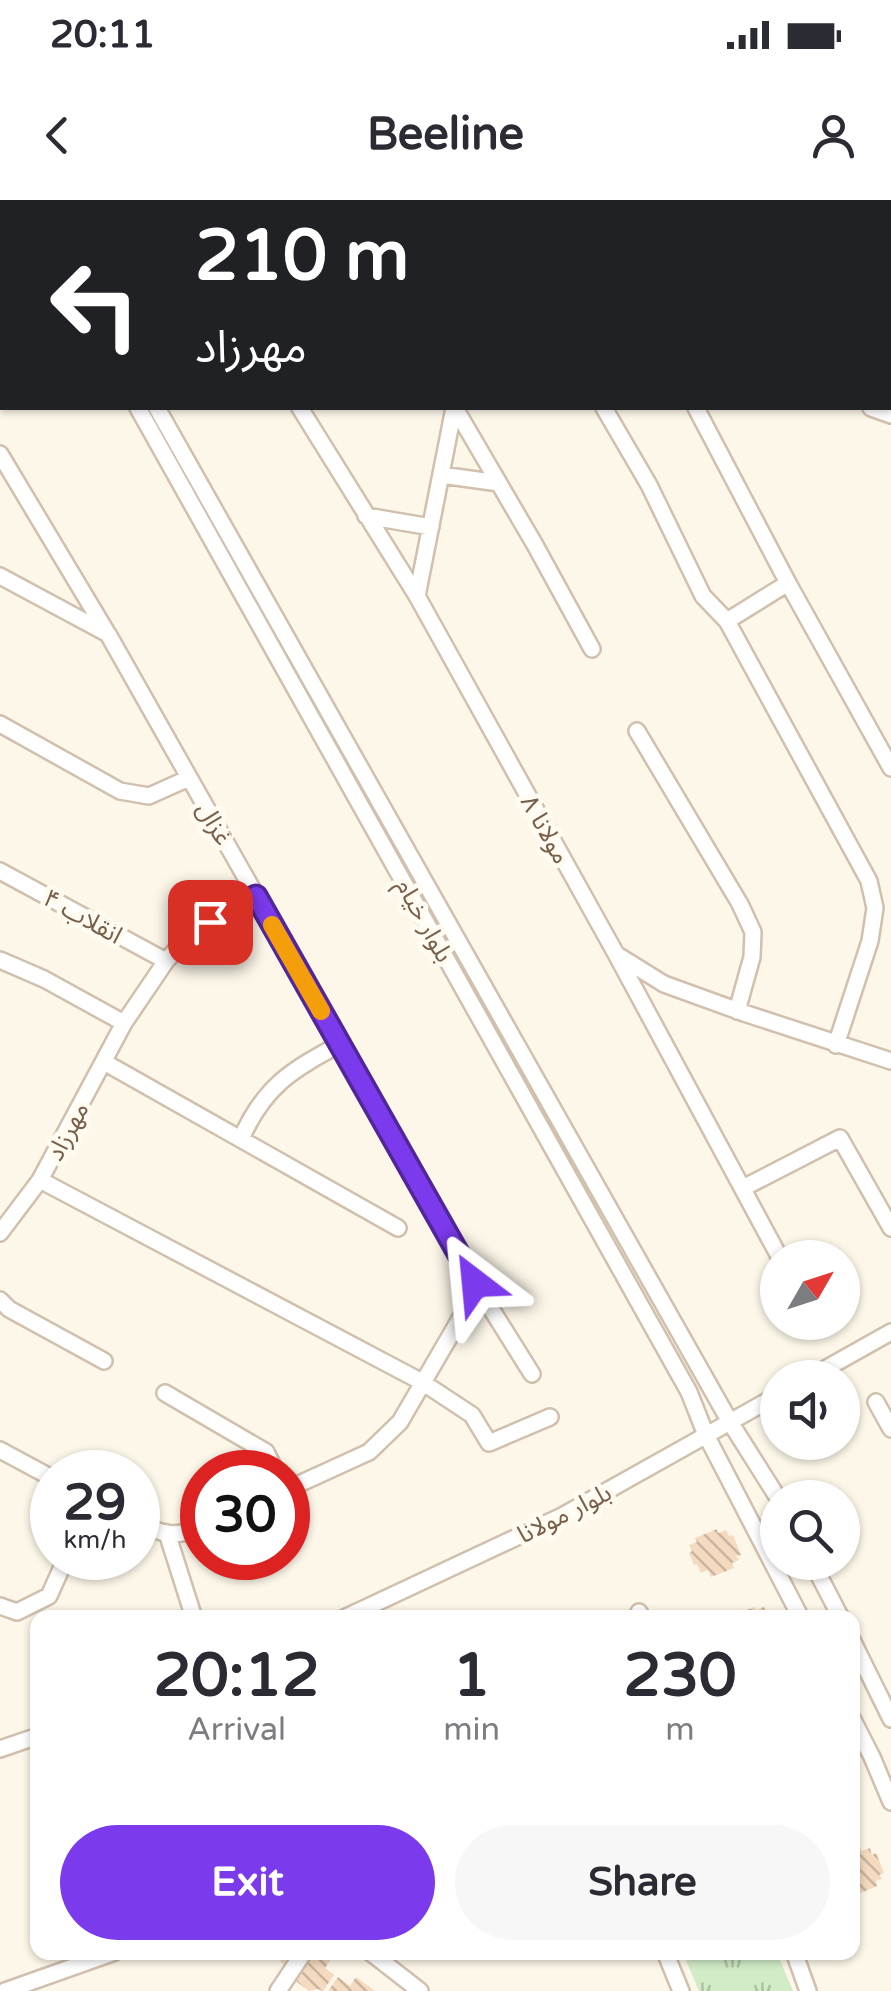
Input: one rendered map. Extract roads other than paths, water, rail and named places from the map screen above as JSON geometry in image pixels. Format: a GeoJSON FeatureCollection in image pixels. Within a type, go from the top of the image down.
{"type":"FeatureCollection","features":[{"type":"Feature","properties":{"kind":"street","name":"بلوار خیام"},"geometry":{"type":"LineString","coordinates":[[139,410],[689,1392],[706,1435],[797,1610]]}},
{"type":"Feature","properties":{"kind":"street","name":"بلوار خیام"},"geometry":{"type":"LineString","coordinates":[[158,410],[730,1422],[767,1480]]}},
{"type":"Feature","properties":{"kind":"street","name":"مولانا ۸"},"geometry":{"type":"LineString","coordinates":[[301,410],[416,596],[770,1240]]}},
{"type":"Feature","properties":{"kind":"street"},"geometry":{"type":"LineString","coordinates":[[416,596],[454,410]]}},
{"type":"Feature","properties":{"kind":"street"},"geometry":{"type":"LineString","coordinates":[[455,410],[592,648]]}},
{"type":"Feature","properties":{"kind":"street"},"geometry":{"type":"LineString","coordinates":[[605,410],[649,485],[704,596],[727,621],[869,882],[875,908],[872,928],[836,1045]]}},
{"type":"Feature","properties":{"kind":"street"},"geometry":{"type":"LineString","coordinates":[[697,410],[891,768]]}},
{"type":"Feature","properties":{"kind":"street","name":"غزال"},"geometry":{"type":"LineString","coordinates":[[0,454],[108,634],[475,1283],[532,1374]]}},
{"type":"Feature","properties":{"kind":"street"},"geometry":{"type":"LineString","coordinates":[[441,475],[499,484]]}},
{"type":"Feature","properties":{"kind":"street"},"geometry":{"type":"LineString","coordinates":[[366,516],[431,527]]}},
{"type":"Feature","properties":{"kind":"street"},"geometry":{"type":"LineString","coordinates":[[0,576],[108,634]]}},
{"type":"Feature","properties":{"kind":"street"},"geometry":{"type":"LineString","coordinates":[[727,621],[788,583]]}},
{"type":"Feature","properties":{"kind":"street"},"geometry":{"type":"LineString","coordinates":[[0,724],[120,791],[149,796],[189,778]]}},
{"type":"Feature","properties":{"kind":"street"},"geometry":{"type":"LineString","coordinates":[[637,731],[753,932],[752,957],[736,1011]]}},
{"type":"Feature","properties":{"kind":"street","name":"انقلاب ۴"},"geometry":{"type":"LineString","coordinates":[[0,871],[166,961]]}},
{"type":"Feature","properties":{"kind":"street","name":"مهرزاد"},"geometry":{"type":"LineString","coordinates":[[0,1232],[40,1180],[124,1023],[166,961],[191,933],[256,896]]}},
{"type":"Feature","properties":{"kind":"street"},"geometry":{"type":"LineString","coordinates":[[872,928],[891,934]]}},
{"type":"Feature","properties":{"kind":"street"},"geometry":{"type":"LineString","coordinates":[[616,954],[664,984],[891,1061]]}},
{"type":"Feature","properties":{"kind":"street"},"geometry":{"type":"LineString","coordinates":[[0,960],[124,1023]]}},
{"type":"Feature","properties":{"kind":"street"},"geometry":{"type":"LineString","coordinates":[[241,1138],[273,1086],[340,1044]]}},
{"type":"Feature","properties":{"kind":"street"},"geometry":{"type":"LineString","coordinates":[[104,1062],[398,1228]]}},
{"type":"Feature","properties":{"kind":"street"},"geometry":{"type":"LineString","coordinates":[[743,1188],[840,1138],[891,1228]]}},
{"type":"Feature","properties":{"kind":"street"},"geometry":{"type":"LineString","coordinates":[[40,1180],[422,1382],[472,1415],[489,1443],[550,1416]]}},
{"type":"Feature","properties":{"kind":"street"},"geometry":{"type":"LineString","coordinates":[[310,1479],[369,1452],[400,1422],[464,1312],[475,1283]]}},
{"type":"Feature","properties":{"kind":"street"},"geometry":{"type":"LineString","coordinates":[[0,1300],[9,1309],[104,1361]]}},
{"type":"Feature","properties":{"kind":"street"},"geometry":{"type":"LineString","coordinates":[[841,1360],[891,1332]]}},
{"type":"Feature","properties":{"kind":"street"},"geometry":{"type":"LineString","coordinates":[[165,1393],[263,1450]]}},
{"type":"Feature","properties":{"kind":"street"},"geometry":{"type":"LineString","coordinates":[[876,1402],[891,1429]]}},
{"type":"Feature","properties":{"kind":"street","name":"بلوار مولانا"},"geometry":{"type":"LineString","coordinates":[[363,1610],[562,1516],[760,1405]]}},
{"type":"Feature","properties":{"kind":"street"},"geometry":{"type":"LineString","coordinates":[[0,1450],[30,1466]]}},
{"type":"Feature","properties":{"kind":"street"},"geometry":{"type":"LineString","coordinates":[[160,1534],[180,1533]]}},
{"type":"Feature","properties":{"kind":"street"},"geometry":{"type":"LineString","coordinates":[[167,1534],[191,1610]]}},
{"type":"Feature","properties":{"kind":"street"},"geometry":{"type":"LineString","coordinates":[[0,1606],[17,1612],[49,1596],[56,1580]]}},
{"type":"Feature","properties":{"kind":"street"},"geometry":{"type":"LineString","coordinates":[[821,1580],[837,1610]]}},
{"type":"Feature","properties":{"kind":"street"},"geometry":{"type":"LineString","coordinates":[[860,1656],[891,1719]]}},
{"type":"Feature","properties":{"kind":"street"},"geometry":{"type":"LineString","coordinates":[[860,1735],[891,1802]]}},
{"type":"Feature","properties":{"kind":"street"},"geometry":{"type":"LineString","coordinates":[[0,1749],[30,1739]]}},
{"type":"Feature","properties":{"kind":"street"},"geometry":{"type":"LineString","coordinates":[[6,1991],[93,1960]]}},
{"type":"Feature","properties":{"kind":"street"},"geometry":{"type":"LineString","coordinates":[[278,1991],[299,1960]]}},
{"type":"Feature","properties":{"kind":"street"},"geometry":{"type":"LineString","coordinates":[[380,1960],[420,1991]]}},
{"type":"Feature","properties":{"kind":"street"},"geometry":{"type":"LineString","coordinates":[[668,1960],[681,1991]]}},
{"type":"Feature","properties":{"kind":"street"},"geometry":{"type":"LineString","coordinates":[[797,1960],[808,1991]]}}]}
